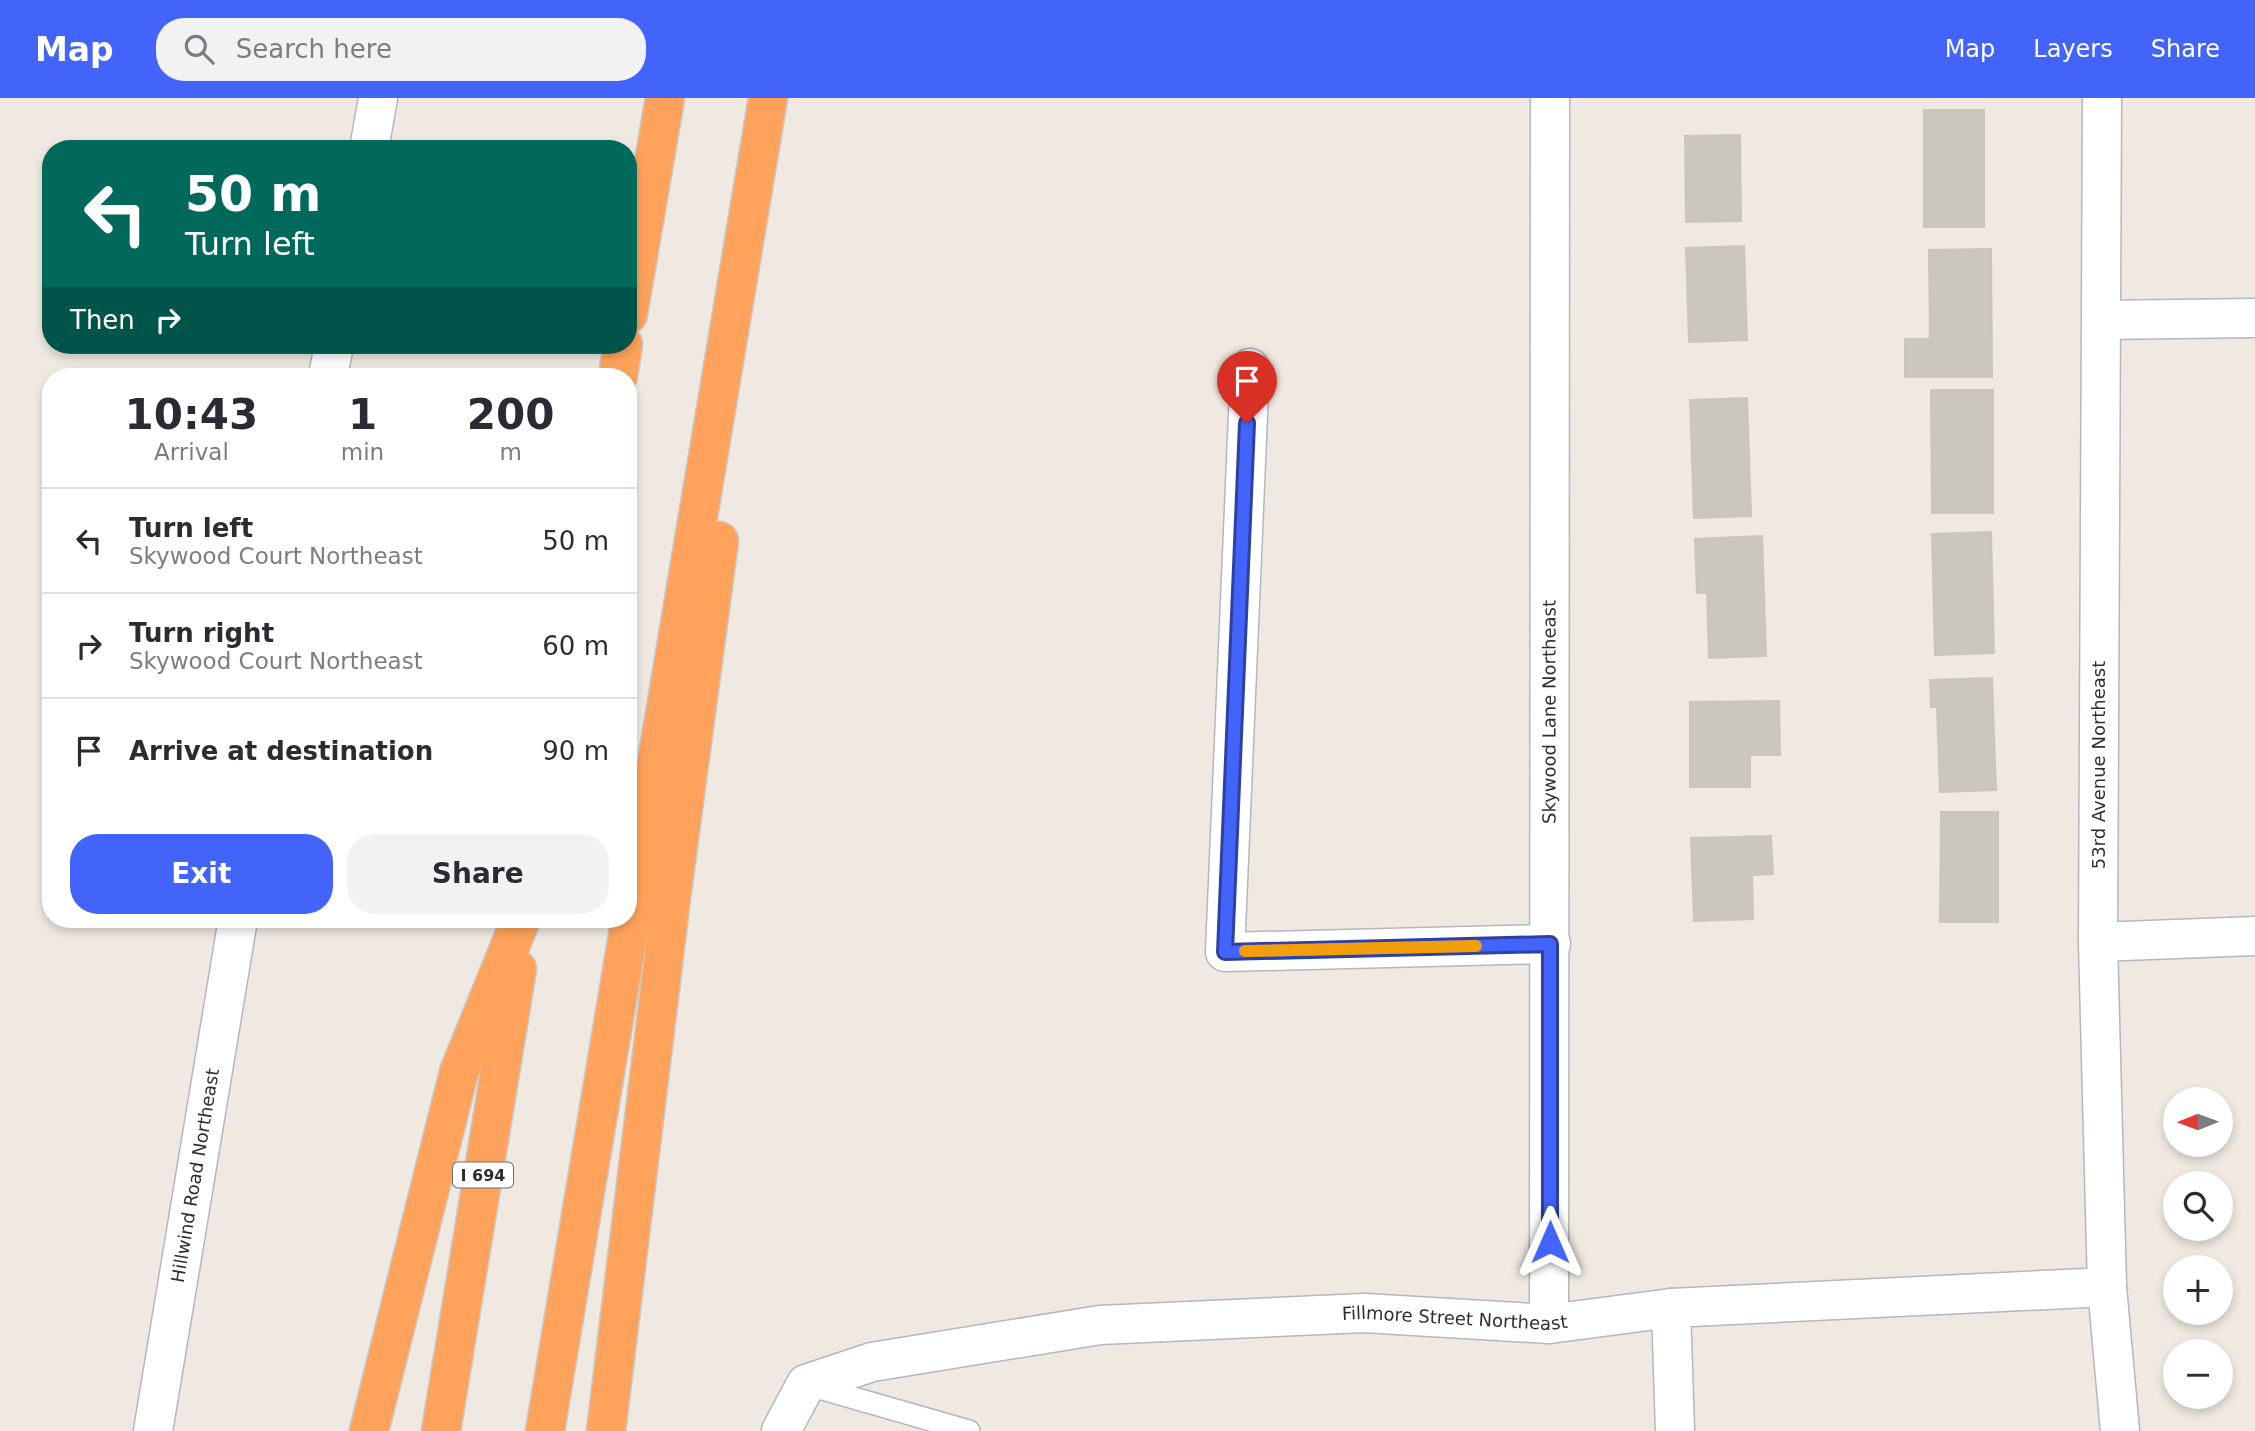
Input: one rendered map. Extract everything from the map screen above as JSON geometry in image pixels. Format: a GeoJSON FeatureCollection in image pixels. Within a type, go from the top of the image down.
{"type":"FeatureCollection","features":[{"type":"Feature","properties":{"kind":"highway"},"geometry":{"type":"LineString","coordinates":[[637,261],[665,98]]}},
{"type":"Feature","properties":{"kind":"highway"},"geometry":{"type":"LineString","coordinates":[[637,878],[768,98]]}},
{"type":"Feature","properties":{"kind":"highway"},"geometry":{"type":"LineString","coordinates":[[606,1431],[671,898],[779,98]]}},
{"type":"Feature","properties":{"kind":"highway"},"geometry":{"type":"LineString","coordinates":[[369,1431],[459,1072],[519,928]]}},
{"type":"Feature","properties":{"kind":"highway","name":"I 694"},"geometry":{"type":"LineString","coordinates":[[441,1431],[522,928]]}},
{"type":"Feature","properties":{"kind":"highway"},"geometry":{"type":"LineString","coordinates":[[544,1431],[629,928]]}},
{"type":"Feature","properties":{"kind":"street"},"geometry":{"type":"LineString","coordinates":[[371,140],[378,98]]}},
{"type":"Feature","properties":{"kind":"street","name":"Skywood Lane Northeast"},"geometry":{"type":"LineString","coordinates":[[1549,1324],[1550,98]]}},
{"type":"Feature","properties":{"kind":"street","name":"53rd Avenue Northeast"},"geometry":{"type":"LineString","coordinates":[[2102,98],[2098,942],[2107,1287],[2120,1431]]}},
{"type":"Feature","properties":{"kind":"street"},"geometry":{"type":"LineString","coordinates":[[2102,320],[2255,318]]}},
{"type":"Feature","properties":{"kind":"street"},"geometry":{"type":"LineString","coordinates":[[1250,368],[1225,952],[1550,944]]}},
{"type":"Feature","properties":{"kind":"street","name":"Hillwind Road Northeast"},"geometry":{"type":"LineString","coordinates":[[153,1431],[237,928]]}},
{"type":"Feature","properties":{"kind":"street"},"geometry":{"type":"LineString","coordinates":[[2098,942],[2255,936]]}},
{"type":"Feature","properties":{"kind":"street","name":"Fillmore Street Northeast"},"geometry":{"type":"LineString","coordinates":[[806,1384],[872,1362],[1100,1325],[1364,1313],[1549,1324],[1671,1308],[2107,1287]]}},
{"type":"Feature","properties":{"kind":"street"},"geometry":{"type":"LineString","coordinates":[[1671,1308],[1675,1431]]}},
{"type":"Feature","properties":{"kind":"street"},"geometry":{"type":"LineString","coordinates":[[781,1431],[806,1384]]}},
{"type":"Feature","properties":{"kind":"lane"},"geometry":{"type":"LineString","coordinates":[[806,1384],[969,1431]]}},
{"type":"Feature","properties":{"kind":"building"},"geometry":{"type":"Polygon","coordinates":[[[1924,110],[1984,110],[1984,227],[1924,227],[1924,110]]]}},
{"type":"Feature","properties":{"kind":"building"},"geometry":{"type":"Polygon","coordinates":[[[1740,135],[1741,221],[1686,222],[1685,136],[1740,135]]]}},
{"type":"Feature","properties":{"kind":"building"},"geometry":{"type":"Polygon","coordinates":[[[1744,246],[1747,340],[1689,342],[1686,248],[1744,246]]]}},
{"type":"Feature","properties":{"kind":"building"},"geometry":{"type":"Polygon","coordinates":[[[1991,249],[1992,377],[1905,377],[1905,339],[1930,339],[1929,250],[1991,249]]]}},
{"type":"Feature","properties":{"kind":"building"},"geometry":{"type":"Polygon","coordinates":[[[1931,390],[1993,390],[1993,513],[1932,513],[1931,390]]]}},
{"type":"Feature","properties":{"kind":"building"},"geometry":{"type":"Polygon","coordinates":[[[1747,398],[1751,516],[1694,518],[1690,400],[1747,398]]]}},
{"type":"Feature","properties":{"kind":"building"},"geometry":{"type":"Polygon","coordinates":[[[1991,532],[1994,653],[1935,655],[1932,534],[1991,532]]]}},
{"type":"Feature","properties":{"kind":"building"},"geometry":{"type":"Polygon","coordinates":[[[1762,536],[1766,656],[1709,658],[1707,593],[1697,593],[1695,539],[1762,536]]]}},
{"type":"Feature","properties":{"kind":"building"},"geometry":{"type":"Polygon","coordinates":[[[1992,678],[1996,790],[1940,792],[1937,707],[1931,707],[1930,680],[1992,678]]]}},
{"type":"Feature","properties":{"kind":"building"},"geometry":{"type":"Polygon","coordinates":[[[1779,701],[1780,755],[1750,755],[1750,787],[1690,787],[1690,702],[1779,701]]]}},
{"type":"Feature","properties":{"kind":"building"},"geometry":{"type":"Polygon","coordinates":[[[1941,812],[1998,812],[1998,922],[1940,922],[1941,812]]]}},
{"type":"Feature","properties":{"kind":"building"},"geometry":{"type":"Polygon","coordinates":[[[1771,836],[1773,874],[1752,875],[1753,919],[1694,921],[1691,838],[1771,836]]]}},
{"type":"Feature","properties":{"kind":"slow traffic"},"geometry":{"type":"LineString","coordinates":[[1245,951],[1476,946]]}},
{"type":"Feature","properties":{"kind":"route"},"geometry":{"type":"LineString","coordinates":[[1247,423],[1225,952],[1550,944],[1550,1242]]}}]}
